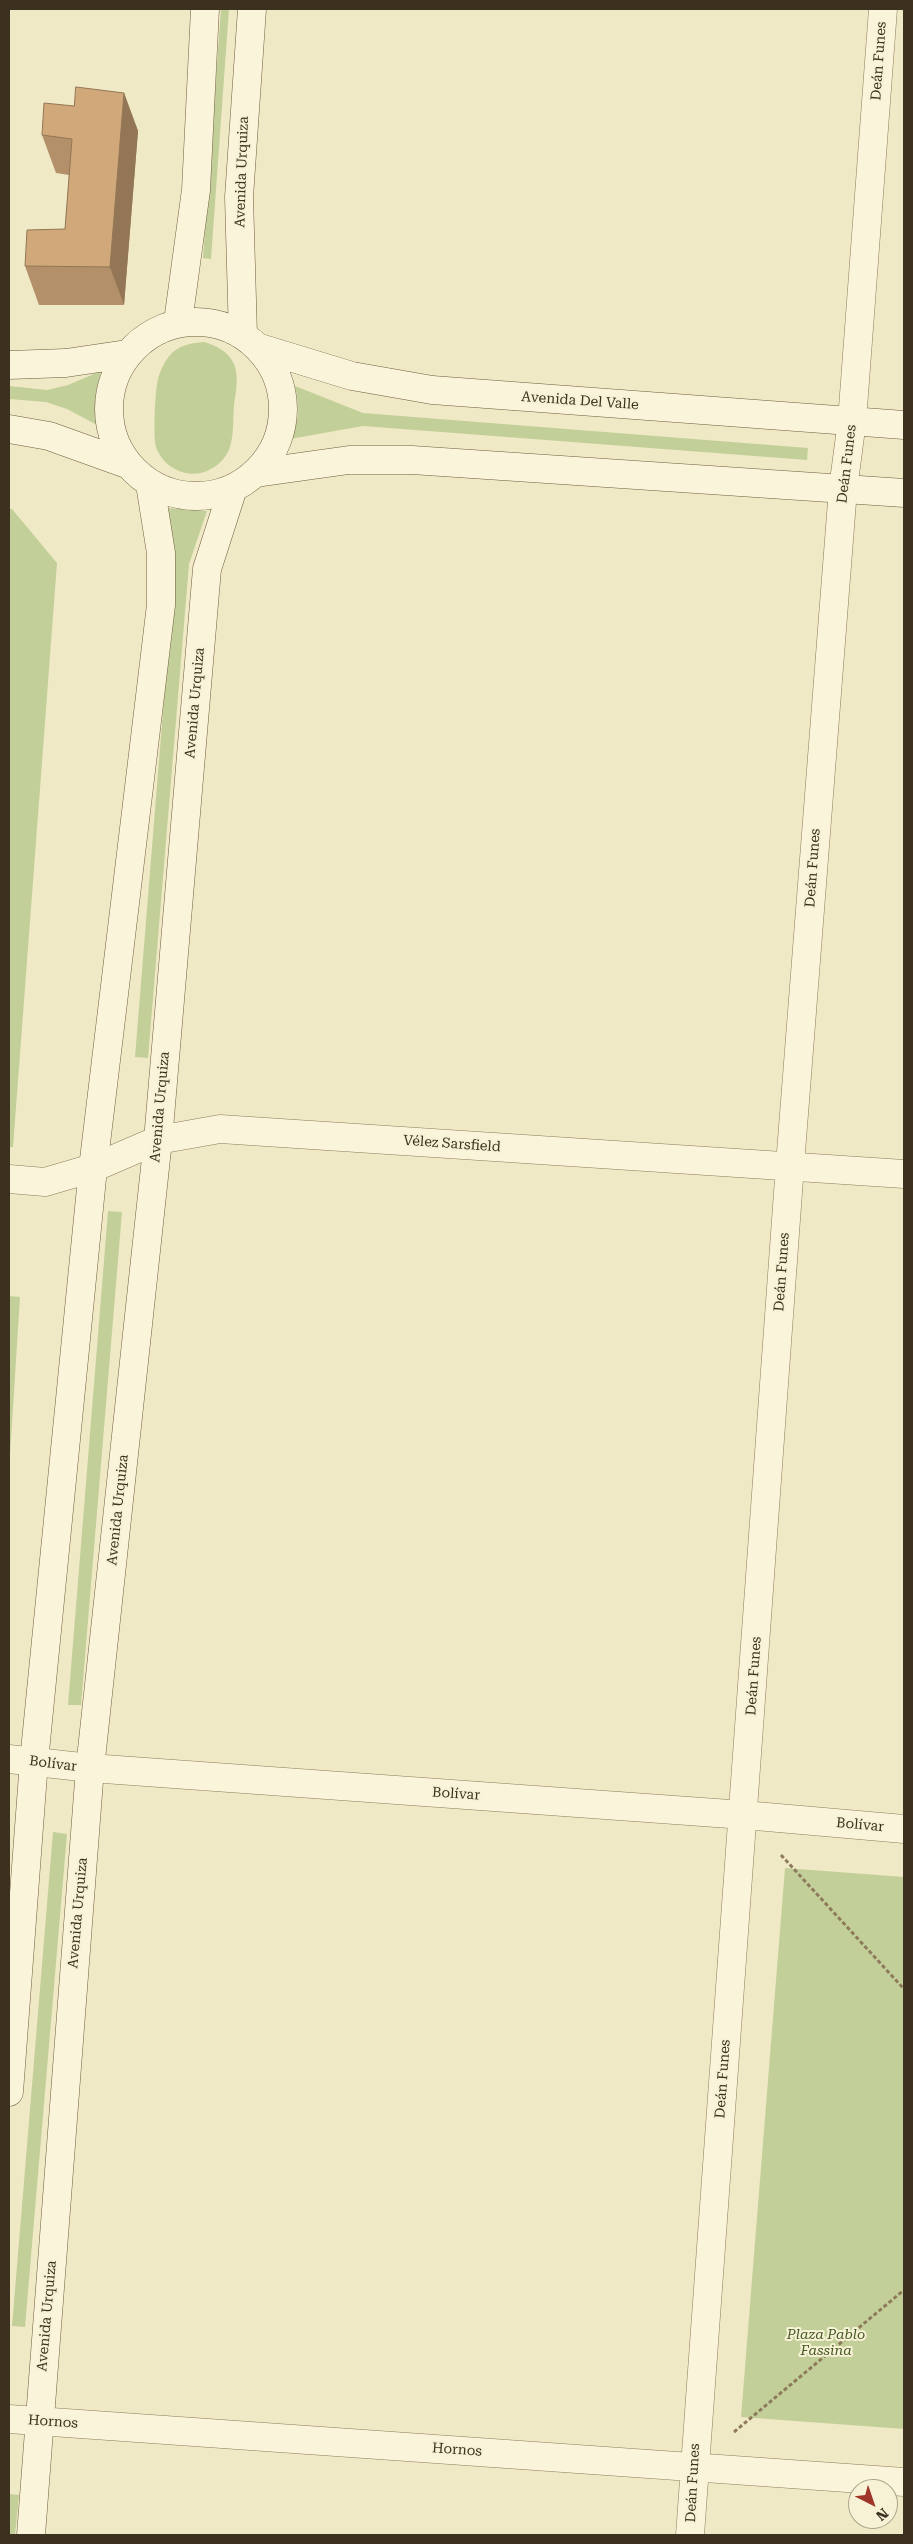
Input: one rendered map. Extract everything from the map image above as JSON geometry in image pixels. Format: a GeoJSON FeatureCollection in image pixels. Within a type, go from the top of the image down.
{"type":"FeatureCollection","features":[{"type":"Feature","properties":{"kind":"main road"},"geometry":{"type":"LineString","coordinates":[[178,322],[196,190],[204,9]]}},
{"type":"Feature","properties":{"kind":"main road","name":"Avenida Urquiza"},"geometry":{"type":"LineString","coordinates":[[252,9],[239,197],[252,342]]}},
{"type":"Feature","properties":{"kind":"main road","name":"Deán Funes"},"geometry":{"type":"LineString","coordinates":[[690,2535],[790,1165],[843,489],[852,421],[883,9]]}},
{"type":"Feature","properties":{"kind":"main road"},"geometry":{"type":"LineString","coordinates":[[178,322],[208,322],[236,330],[252,342],[276,372],[283,398],[282,425],[272,451],[256,473],[233,488],[206,496],[178,495],[150,484],[127,464],[113,438],[108,409],[113,379],[127,354],[150,333],[178,322]]}},
{"type":"Feature","properties":{"kind":"main road","name":"Avenida Del Valle"},"geometry":{"type":"LineString","coordinates":[[252,342],[352,376],[432,390],[904,425]]}},
{"type":"Feature","properties":{"kind":"main road"},"geometry":{"type":"LineString","coordinates":[[9,365],[66,363],[127,354]]}},
{"type":"Feature","properties":{"kind":"main road"},"geometry":{"type":"LineString","coordinates":[[9,429],[49,436],[127,464]]}},
{"type":"Feature","properties":{"kind":"main road"},"geometry":{"type":"LineString","coordinates":[[256,473],[349,460],[412,460],[904,493]]}},
{"type":"Feature","properties":{"kind":"main road"},"geometry":{"type":"LineString","coordinates":[[9,2092],[21,1760],[161,605],[161,554],[150,484]]}},
{"type":"Feature","properties":{"kind":"main road","name":"Avenida Urquiza"},"geometry":{"type":"LineString","coordinates":[[31,2535],[38,2421],[90,1768],[158,1140],[207,568],[233,488]]}},
{"type":"Feature","properties":{"kind":"main road","name":"Vélez Sarsfield"},"geometry":{"type":"LineString","coordinates":[[9,1179],[45,1182],[93,1168],[158,1140],[220,1129],[904,1174]]}},
{"type":"Feature","properties":{"kind":"main road","name":"Bolívar"},"geometry":{"type":"LineString","coordinates":[[21,1760],[90,1768],[744,1814],[904,1829]]}},
{"type":"Feature","properties":{"kind":"main road","name":"Hornos"},"geometry":{"type":"LineString","coordinates":[[9,2419],[904,2482]]}},
{"type":"Feature","properties":{"kind":"path"},"geometry":{"type":"LineString","coordinates":[[744,1814],[904,1989]]}},
{"type":"Feature","properties":{"kind":"path"},"geometry":{"type":"LineString","coordinates":[[694,2466],[904,2290]]}},
{"type":"Feature","properties":{"kind":"green space"},"geometry":{"type":"Polygon","coordinates":[[[221,9],[229,9],[211,259],[203,258],[221,9]]]}},
{"type":"Feature","properties":{"kind":"green space"},"geometry":{"type":"Polygon","coordinates":[[[204,342],[218,347],[225,352],[232,359],[236,369],[237,384],[233,433],[229,451],[219,463],[206,471],[190,474],[178,471],[170,466],[156,447],[156,393],[160,373],[170,355],[186,345],[204,342]]]}},
{"type":"Feature","properties":{"kind":"green space"},"geometry":{"type":"Polygon","coordinates":[[[101,371],[95,402],[99,426],[67,409],[46,402],[9,399],[9,386],[47,390],[68,385],[101,371]]]}},
{"type":"Feature","properties":{"kind":"green space"},"geometry":{"type":"Polygon","coordinates":[[[295,386],[363,413],[808,448],[807,460],[363,426],[290,439],[296,425],[298,413],[295,386]]]}},
{"type":"Feature","properties":{"kind":"green space"},"geometry":{"type":"Polygon","coordinates":[[[166,508],[207,511],[189,564],[148,1058],[135,1057],[175,563],[166,508]]]}},
{"type":"Feature","properties":{"kind":"green space"},"geometry":{"type":"Polygon","coordinates":[[[9,509],[12,509],[57,563],[13,1147],[9,1147],[9,509]]]}},
{"type":"Feature","properties":{"kind":"green space"},"geometry":{"type":"Polygon","coordinates":[[[108,1211],[122,1212],[81,1705],[68,1705],[108,1211]]]}},
{"type":"Feature","properties":{"kind":"green space"},"geometry":{"type":"Polygon","coordinates":[[[9,1296],[20,1297],[9,1471],[9,1296]]]}},
{"type":"Feature","properties":{"kind":"green space"},"geometry":{"type":"Polygon","coordinates":[[[53,1832],[67,1834],[25,2327],[12,2326],[53,1832]]]}},
{"type":"Feature","properties":{"kind":"green space","name":"Plaza Pablo Fassina"},"geometry":{"type":"Polygon","coordinates":[[[785,1868],[904,1877],[904,2429],[741,2417],[785,1868]]]}},
{"type":"Feature","properties":{"kind":"green space"},"geometry":{"type":"Polygon","coordinates":[[[9,2494],[19,2495],[15,2535],[9,2535],[9,2494]]]}},
{"type":"Feature","properties":{"kind":"building"},"geometry":{"type":"Polygon","coordinates":[[[76,87],[124,93],[110,267],[25,266],[27,230],[65,229],[72,139],[42,135],[44,103],[74,106],[76,87]]]}}]}
